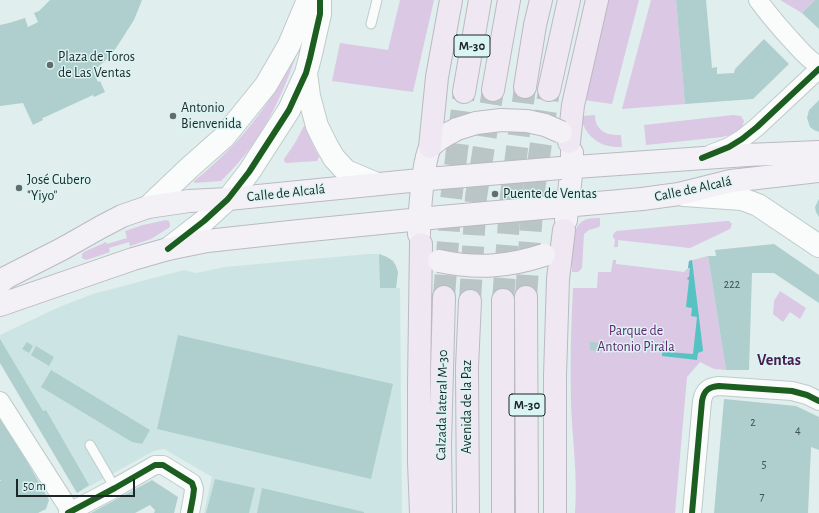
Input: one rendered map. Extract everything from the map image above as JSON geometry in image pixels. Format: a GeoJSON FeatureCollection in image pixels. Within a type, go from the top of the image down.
{"type":"FeatureCollection","features":[{"type":"Feature","properties":{"kind":"highway"},"geometry":{"type":"LineString","coordinates":[[430,147],[437,77],[451,0]]}},
{"type":"Feature","properties":{"kind":"highway","name":"M-30"},"geometry":{"type":"LineString","coordinates":[[464,92],[480,0]]}},
{"type":"Feature","properties":{"kind":"highway","name":"M-30"},"geometry":{"type":"LineString","coordinates":[[493,90],[509,0]]}},
{"type":"Feature","properties":{"kind":"highway"},"geometry":{"type":"LineString","coordinates":[[525,87],[535,25],[541,0]]}},
{"type":"Feature","properties":{"kind":"highway"},"geometry":{"type":"LineString","coordinates":[[549,90],[569,0]]}},
{"type":"Feature","properties":{"kind":"highway"},"geometry":{"type":"LineString","coordinates":[[565,137],[597,0]]}},
{"type":"Feature","properties":{"kind":"highway"},"geometry":{"type":"LineString","coordinates":[[556,513],[555,376],[558,279],[564,230]]}},
{"type":"Feature","properties":{"kind":"highway"},"geometry":{"type":"LineString","coordinates":[[421,244],[418,385],[421,513]]}},
{"type":"Feature","properties":{"kind":"highway","name":"Calzada lateral M-30"},"geometry":{"type":"LineString","coordinates":[[441,513],[440,444],[444,297]]}},
{"type":"Feature","properties":{"kind":"highway","name":"M-30"},"geometry":{"type":"LineString","coordinates":[[526,297],[527,513]]}},
{"type":"Feature","properties":{"kind":"highway","name":"M-30"},"geometry":{"type":"LineString","coordinates":[[503,300],[503,513]]}},
{"type":"Feature","properties":{"kind":"highway","name":"Avenida de la Paz"},"geometry":{"type":"LineString","coordinates":[[468,513],[467,367],[470,301]]}},
{"type":"Feature","properties":{"kind":"main road"},"geometry":{"type":"LineString","coordinates":[[501,120],[527,121],[545,126],[565,137],[572,154],[566,167],[561,206],[564,230],[554,246],[544,255],[501,266],[477,266],[439,261],[427,253],[421,244],[419,233],[430,218],[432,179],[426,160],[430,147],[443,136],[457,129],[476,123],[501,120]]}},
{"type":"Feature","properties":{"kind":"main road","name":"Calle de Alcalá"},"geometry":{"type":"LineString","coordinates":[[0,283],[7,277],[62,249],[100,227],[122,216],[148,207],[189,201],[228,199],[566,167],[819,152]]}},
{"type":"Feature","properties":{"kind":"main road","name":"Calle de Alcalá"},"geometry":{"type":"LineString","coordinates":[[0,305],[133,258],[207,241],[430,218],[642,199],[679,194],[731,181],[819,171]]}},
{"type":"Feature","properties":{"kind":"street"},"geometry":{"type":"LineString","coordinates":[[148,207],[224,137],[266,85],[289,45],[308,0]]}},
{"type":"Feature","properties":{"kind":"street"},"geometry":{"type":"LineString","coordinates":[[168,249],[204,222],[228,199],[249,172],[289,110],[306,73],[320,14],[320,0]]}},
{"type":"Feature","properties":{"kind":"street"},"geometry":{"type":"LineString","coordinates":[[702,158],[729,147],[742,139],[819,67],[798,48],[758,0]]}},
{"type":"Feature","properties":{"kind":"street"},"geometry":{"type":"LineString","coordinates":[[306,73],[309,96],[318,126],[334,158],[346,171],[377,184]]}},
{"type":"Feature","properties":{"kind":"street"},"geometry":{"type":"LineString","coordinates":[[679,194],[742,199],[758,205],[819,246]]}},
{"type":"Feature","properties":{"kind":"street"},"geometry":{"type":"LineString","coordinates":[[692,513],[703,395],[707,390],[712,386],[719,386],[792,391],[807,395],[819,401]]}},
{"type":"Feature","properties":{"kind":"street"},"geometry":{"type":"LineString","coordinates":[[0,401],[69,512],[148,469],[163,465],[192,483],[194,489],[190,513]]}},
{"type":"Feature","properties":{"kind":"lane"},"geometry":{"type":"LineString","coordinates":[[371,24],[377,0]]}},
{"type":"Feature","properties":{"kind":"lane"},"geometry":{"type":"LineString","coordinates":[[90,445],[115,488]]}},
{"type":"Feature","properties":{"kind":"shaded area"},"geometry":{"type":"Polygon","coordinates":[[[379,254],[387,257],[393,261],[398,272],[396,288],[400,288],[402,513],[204,513],[212,477],[164,449],[154,451],[77,493],[0,363],[0,335],[59,307],[93,294],[184,270],[196,273],[225,267],[379,254]]]}},
{"type":"Feature","properties":{"kind":"green space"},"geometry":{"type":"Polygon","coordinates":[[[400,0],[434,0],[413,92],[332,81],[340,43],[388,50],[400,0]]]}},
{"type":"Feature","properties":{"kind":"green space"},"geometry":{"type":"Polygon","coordinates":[[[606,0],[639,0],[612,104],[584,100],[606,0]]]}},
{"type":"Feature","properties":{"kind":"green space"},"geometry":{"type":"Polygon","coordinates":[[[651,0],[676,0],[685,104],[622,109],[651,0]]]}},
{"type":"Feature","properties":{"kind":"green space"},"geometry":{"type":"Polygon","coordinates":[[[780,0],[815,0],[802,13],[780,0]]]}},
{"type":"Feature","properties":{"kind":"green space"},"geometry":{"type":"Polygon","coordinates":[[[299,47],[285,85],[274,109],[261,133],[246,154],[221,181],[194,183],[194,181],[212,166],[253,123],[276,89],[299,47]]]}},
{"type":"Feature","properties":{"kind":"green space"},"geometry":{"type":"Polygon","coordinates":[[[595,115],[597,125],[602,131],[605,133],[621,135],[622,147],[604,145],[590,136],[582,121],[582,116],[595,115]]]}},
{"type":"Feature","properties":{"kind":"green space"},"geometry":{"type":"Polygon","coordinates":[[[733,115],[741,116],[744,121],[742,127],[734,134],[722,137],[646,145],[644,125],[733,115]]]}},
{"type":"Feature","properties":{"kind":"green space"},"geometry":{"type":"Polygon","coordinates":[[[304,126],[306,127],[319,157],[317,161],[286,163],[284,159],[304,126]]]}},
{"type":"Feature","properties":{"kind":"green space"},"geometry":{"type":"Polygon","coordinates":[[[600,218],[599,227],[589,230],[584,234],[582,268],[578,272],[572,272],[572,242],[577,228],[581,222],[587,219],[600,218]]]}},
{"type":"Feature","properties":{"kind":"green space"},"geometry":{"type":"Polygon","coordinates":[[[166,220],[169,221],[170,227],[151,239],[130,246],[129,242],[109,248],[110,252],[86,260],[82,258],[82,254],[84,252],[106,242],[107,244],[127,238],[125,231],[166,220]]]}},
{"type":"Feature","properties":{"kind":"green space"},"geometry":{"type":"Polygon","coordinates":[[[729,221],[732,224],[730,229],[690,248],[618,240],[618,247],[614,247],[615,240],[613,235],[616,231],[729,221]]]}},
{"type":"Feature","properties":{"kind":"green space","name":"Parque de Antonio Pirala"},"geometry":{"type":"Polygon","coordinates":[[[708,256],[726,370],[714,369],[700,362],[687,377],[675,513],[575,513],[576,499],[571,387],[573,288],[597,288],[598,272],[611,272],[613,260],[616,260],[616,264],[684,272],[688,268],[689,261],[708,256]]]}},
{"type":"Feature","properties":{"kind":"green space"},"geometry":{"type":"Polygon","coordinates":[[[780,291],[806,308],[800,319],[790,312],[783,322],[773,314],[774,301],[780,291]]]}},
{"type":"Feature","properties":{"kind":"water"},"geometry":{"type":"Polygon","coordinates":[[[692,260],[703,351],[698,353],[697,360],[662,356],[663,341],[668,342],[667,352],[693,354],[697,317],[691,316],[692,308],[686,307],[689,280],[687,279],[689,277],[690,268],[688,268],[689,261],[692,260]]]}},
{"type":"Feature","properties":{"kind":"building","name":"Plaza de Toros de Las Ventas"},"geometry":{"type":"Polygon","coordinates":[[[50,0],[142,0],[134,20],[116,48],[106,60],[93,71],[105,92],[94,97],[93,95],[42,118],[43,120],[33,125],[23,103],[0,106],[0,25],[25,18],[28,27],[38,22],[34,13],[39,11],[50,0]]]}},
{"type":"Feature","properties":{"kind":"building"},"geometry":{"type":"Polygon","coordinates":[[[676,0],[706,0],[712,68],[717,67],[717,74],[734,73],[735,69],[764,39],[789,64],[753,99],[685,104],[676,0]]]}},
{"type":"Feature","properties":{"kind":"building"},"geometry":{"type":"Polygon","coordinates":[[[815,0],[819,0],[819,29],[802,13],[815,0]]]}},
{"type":"Feature","properties":{"kind":"building"},"geometry":{"type":"Polygon","coordinates":[[[819,100],[819,132],[810,127],[807,118],[809,110],[819,100]]]}},
{"type":"Feature","properties":{"kind":"building"},"geometry":{"type":"Polygon","coordinates":[[[819,199],[819,217],[815,207],[819,199]]]}},
{"type":"Feature","properties":{"kind":"building"},"geometry":{"type":"Polygon","coordinates":[[[774,244],[819,275],[819,303],[774,273],[752,273],[749,370],[726,370],[708,256],[716,256],[715,250],[774,244]]]}},
{"type":"Feature","properties":{"kind":"building"},"geometry":{"type":"Polygon","coordinates":[[[379,254],[393,261],[396,266],[398,272],[396,288],[380,288],[379,254]]]}},
{"type":"Feature","properties":{"kind":"building"},"geometry":{"type":"Polygon","coordinates":[[[178,335],[393,384],[371,479],[157,429],[178,335]]]}},
{"type":"Feature","properties":{"kind":"building"},"geometry":{"type":"Polygon","coordinates":[[[0,339],[43,411],[46,410],[89,485],[77,493],[0,363],[0,339]]]}},
{"type":"Feature","properties":{"kind":"building"},"geometry":{"type":"Polygon","coordinates":[[[27,342],[33,346],[29,353],[22,349],[27,342]]]}},
{"type":"Feature","properties":{"kind":"building"},"geometry":{"type":"Polygon","coordinates":[[[590,342],[605,343],[604,351],[590,350],[590,342]]]}},
{"type":"Feature","properties":{"kind":"building"},"geometry":{"type":"Polygon","coordinates":[[[612,344],[617,345],[616,349],[611,348],[612,344]]]}},
{"type":"Feature","properties":{"kind":"building"},"geometry":{"type":"Polygon","coordinates":[[[36,346],[54,357],[49,366],[31,355],[36,346]]]}},
{"type":"Feature","properties":{"kind":"building"},"geometry":{"type":"Polygon","coordinates":[[[51,370],[150,430],[142,444],[132,442],[41,387],[51,370]]]}},
{"type":"Feature","properties":{"kind":"building"},"geometry":{"type":"Polygon","coordinates":[[[724,399],[796,406],[819,417],[819,450],[811,447],[808,513],[714,513],[724,399]]]}},
{"type":"Feature","properties":{"kind":"building"},"geometry":{"type":"Polygon","coordinates":[[[0,416],[49,500],[46,509],[38,513],[0,513],[0,416]]]}},
{"type":"Feature","properties":{"kind":"building"},"geometry":{"type":"Polygon","coordinates":[[[215,479],[255,488],[249,513],[206,513],[215,479]]]}},
{"type":"Feature","properties":{"kind":"building"},"geometry":{"type":"Polygon","coordinates":[[[152,480],[178,497],[174,513],[154,513],[155,510],[150,505],[135,513],[91,513],[152,480]]]}},
{"type":"Feature","properties":{"kind":"building"},"geometry":{"type":"Polygon","coordinates":[[[262,488],[364,512],[364,513],[257,513],[262,488]]]}},
{"type":"Feature","properties":{"kind":"tunnel"},"geometry":{"type":"LineString","coordinates":[[503,300],[511,195],[525,87]]}},
{"type":"Feature","properties":{"kind":"tunnel"},"geometry":{"type":"LineString","coordinates":[[470,301],[476,197],[493,90]]}},
{"type":"Feature","properties":{"kind":"tunnel"},"geometry":{"type":"LineString","coordinates":[[526,297],[533,197],[549,90]]}},
{"type":"Feature","properties":{"kind":"tunnel"},"geometry":{"type":"LineString","coordinates":[[444,297],[451,200],[464,92]]}},
{"type":"Feature","properties":{"kind":"cycle path"},"geometry":{"type":"LineString","coordinates":[[168,249],[204,221],[228,199],[249,172],[289,110],[306,73],[320,14],[320,0]]}},
{"type":"Feature","properties":{"kind":"cycle path"},"geometry":{"type":"LineString","coordinates":[[702,158],[729,147],[742,139],[757,127],[819,69]]}},
{"type":"Feature","properties":{"kind":"cycle path"},"geometry":{"type":"LineString","coordinates":[[692,513],[702,401],[704,394],[708,390],[712,387],[719,386],[792,391],[807,395],[819,401]]}},
{"type":"Feature","properties":{"kind":"cycle path"},"geometry":{"type":"LineString","coordinates":[[68,513],[155,465],[163,465],[192,483],[194,489],[190,513]]}},
{"type":"Feature","properties":{"kind":"place","name":"Plaza de Toros de Las Ventas"},"geometry":{"type":"Point","coordinates":[50,65]}},
{"type":"Feature","properties":{"kind":"place","name":"Antonio Bienvenida"},"geometry":{"type":"Point","coordinates":[173,116]}},
{"type":"Feature","properties":{"kind":"place","name":"José Cubero \"Yiyo\""},"geometry":{"type":"Point","coordinates":[19,188]}},
{"type":"Feature","properties":{"kind":"place","name":"Puente de Ventas"},"geometry":{"type":"Point","coordinates":[495,194]}},
{"type":"Feature","properties":{"kind":"district","name":"Ventas"},"geometry":{"type":"Point","coordinates":[779,360]}}]}
